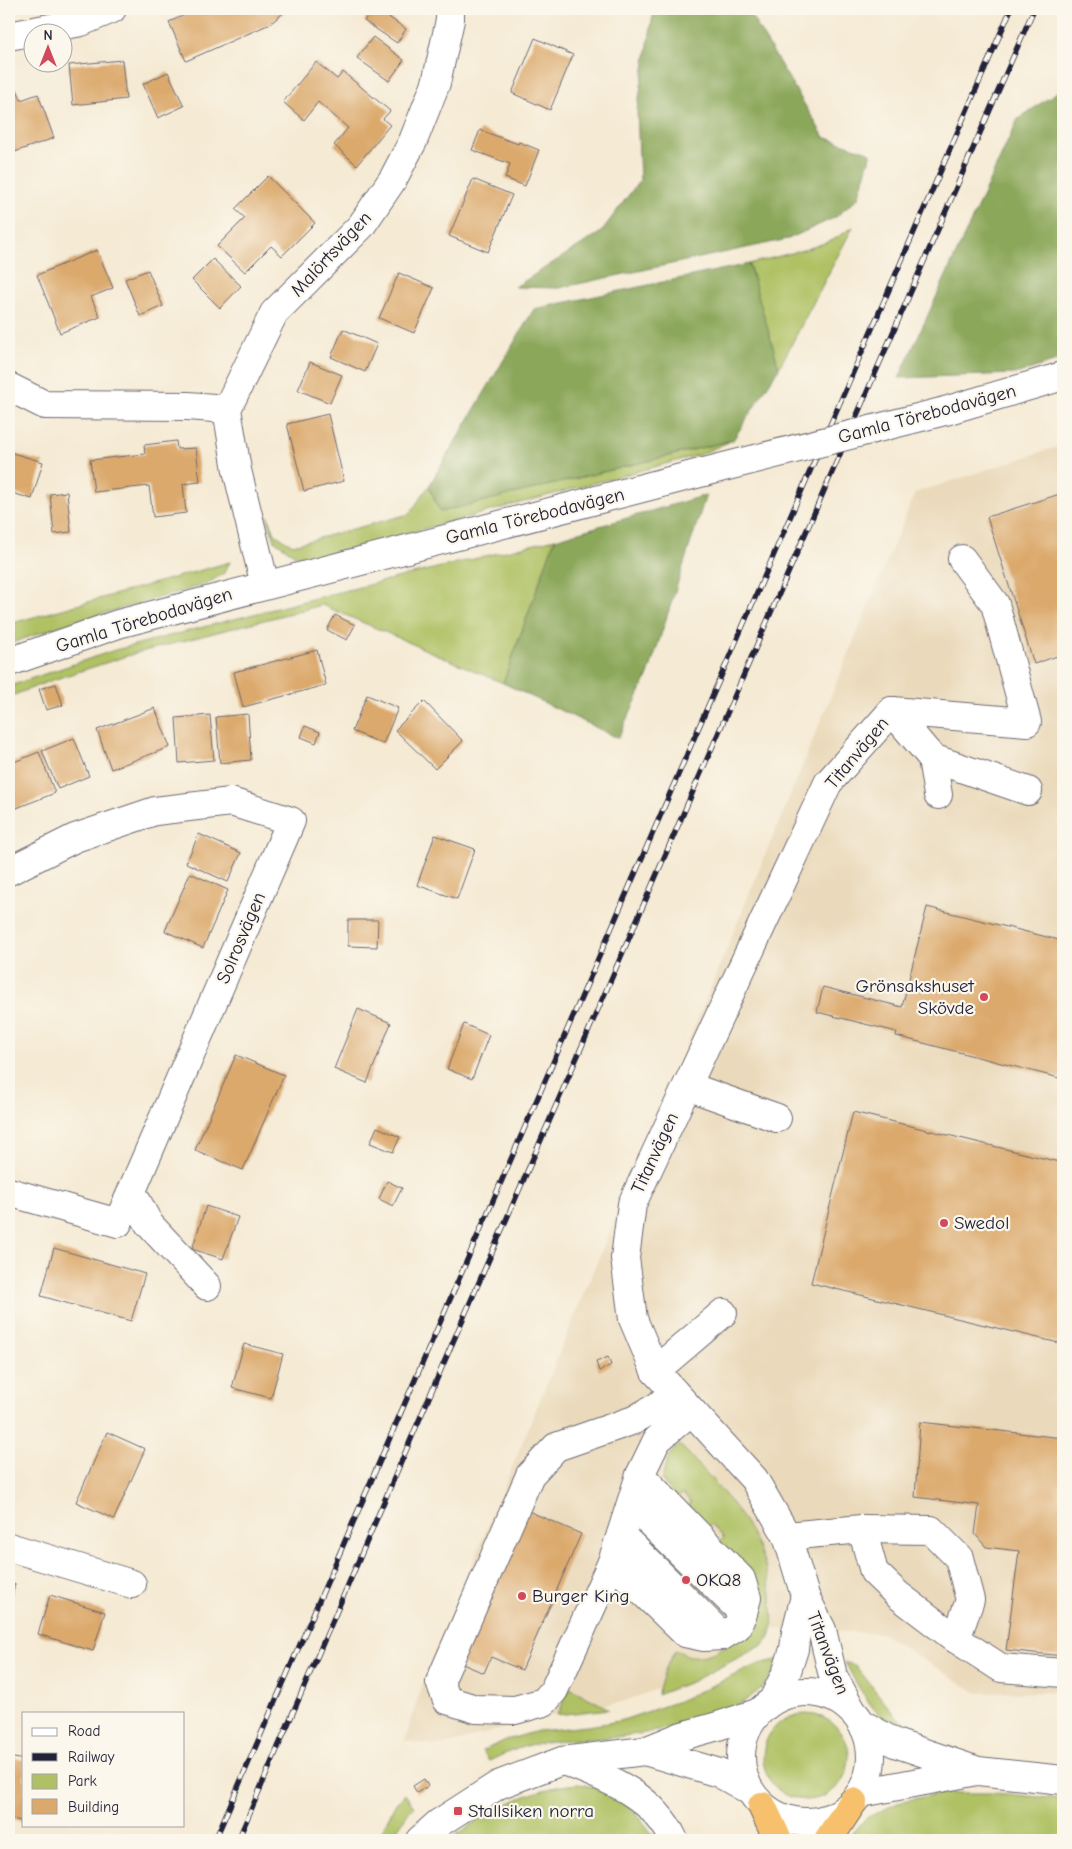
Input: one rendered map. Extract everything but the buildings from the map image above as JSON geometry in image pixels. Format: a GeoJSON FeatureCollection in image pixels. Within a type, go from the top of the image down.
{"type":"FeatureCollection","features":[{"type":"Feature","properties":{"kind":"highway"},"geometry":{"type":"LineString","coordinates":[[755,1798],[775,1831],[778,1840]]}},
{"type":"Feature","properties":{"kind":"highway"},"geometry":{"type":"LineString","coordinates":[[828,1840],[857,1798]]}},
{"type":"Feature","properties":{"kind":"street"},"geometry":{"type":"LineString","coordinates":[[9,36],[80,22],[112,9]]}},
{"type":"Feature","properties":{"kind":"street","name":"Malörtsvägen"},"geometry":{"type":"LineString","coordinates":[[227,409],[274,313],[361,226],[393,179],[413,141],[436,83],[450,20],[450,9]]}},
{"type":"Feature","properties":{"kind":"street","name":"Gamla Törebodavägen"},"geometry":{"type":"LineString","coordinates":[[9,662],[118,624],[945,410],[1063,376]]}},
{"type":"Feature","properties":{"kind":"street"},"geometry":{"type":"LineString","coordinates":[[9,387],[45,405],[188,406],[227,409],[237,470],[265,585]]}},
{"type":"Feature","properties":{"kind":"street"},"geometry":{"type":"LineString","coordinates":[[892,711],[1027,722],[994,604],[962,559]]}},
{"type":"Feature","properties":{"kind":"street"},"geometry":{"type":"LineString","coordinates":[[892,711],[932,758],[1028,791]]}},
{"type":"Feature","properties":{"kind":"street","name":"Titanvägen"},"geometry":{"type":"LineString","coordinates":[[857,1717],[833,1676],[822,1630],[805,1596],[787,1536],[754,1479],[655,1371],[633,1320],[625,1258],[632,1204],[828,783],[892,711]]}},
{"type":"Feature","properties":{"kind":"street"},"geometry":{"type":"LineString","coordinates":[[932,758],[938,795]]}},
{"type":"Feature","properties":{"kind":"street","name":"Solrosvägen"},"geometry":{"type":"LineString","coordinates":[[9,871],[75,838],[155,811],[231,802],[291,821],[118,1223],[9,1192]]}},
{"type":"Feature","properties":{"kind":"street"},"geometry":{"type":"LineString","coordinates":[[687,1086],[777,1118]]}},
{"type":"Feature","properties":{"kind":"street"},"geometry":{"type":"LineString","coordinates":[[132,1192],[149,1224],[208,1286]]}},
{"type":"Feature","properties":{"kind":"street"},"geometry":{"type":"LineString","coordinates":[[655,1371],[724,1313]]}},
{"type":"Feature","properties":{"kind":"street"},"geometry":{"type":"LineString","coordinates":[[682,1402],[657,1440],[640,1475],[612,1562],[554,1690],[544,1702],[514,1710],[476,1709],[447,1700],[440,1682],[530,1475],[556,1447],[634,1420],[658,1406],[682,1402]]}},
{"type":"Feature","properties":{"kind":"street"},"geometry":{"type":"LineString","coordinates":[[612,1562],[685,1634],[704,1637],[722,1636],[737,1627],[743,1614],[747,1598],[741,1579],[640,1475]]}},
{"type":"Feature","properties":{"kind":"street"},"geometry":{"type":"LineString","coordinates":[[630,1504],[743,1614]]}},
{"type":"Feature","properties":{"kind":"street"},"geometry":{"type":"LineString","coordinates":[[787,1536],[862,1529],[931,1530],[959,1558],[970,1600],[956,1639]]}},
{"type":"Feature","properties":{"kind":"street"},"geometry":{"type":"LineString","coordinates":[[862,1529],[874,1572],[898,1596],[956,1639],[1001,1668],[1063,1673]]}},
{"type":"Feature","properties":{"kind":"street"},"geometry":{"type":"LineString","coordinates":[[621,1535],[722,1636]]}},
{"type":"Feature","properties":{"kind":"street"},"geometry":{"type":"LineString","coordinates":[[9,1547],[132,1584]]}},
{"type":"Feature","properties":{"kind":"street","name":"Titanvägen"},"geometry":{"type":"LineString","coordinates":[[765,1706],[787,1671],[805,1596]]}},
{"type":"Feature","properties":{"kind":"street"},"geometry":{"type":"LineString","coordinates":[[420,1840],[439,1823],[498,1785],[562,1760],[645,1751],[682,1736],[718,1726],[792,1693],[813,1692],[833,1698],[895,1743],[978,1771],[1063,1780]]}},
{"type":"Feature","properties":{"kind":"street"},"geometry":{"type":"LineString","coordinates":[[755,1798],[741,1770],[740,1750],[746,1730],[765,1706]]}},
{"type":"Feature","properties":{"kind":"street"},"geometry":{"type":"LineString","coordinates":[[645,1751],[719,1773],[783,1818],[808,1822],[828,1819],[845,1809],[857,1798],[868,1776],[871,1758],[870,1746],[857,1717]]}},
{"type":"Feature","properties":{"kind":"street"},"geometry":{"type":"LineString","coordinates":[[562,1760],[602,1776],[638,1796],[661,1817],[674,1840]]}},
{"type":"Feature","properties":{"kind":"street"},"geometry":{"type":"LineString","coordinates":[[857,1798],[978,1771]]}},
{"type":"Feature","properties":{"kind":"shaded area"},"geometry":{"type":"Polygon","coordinates":[[[1063,445],[1063,1692],[977,1693],[881,1633],[764,1629],[676,1682],[622,1702],[571,1710],[440,1746],[405,1741],[420,1690],[915,493],[1063,445]]]}},
{"type":"Feature","properties":{"kind":"green space"},"geometry":{"type":"Polygon","coordinates":[[[654,9],[747,9],[824,137],[871,153],[858,198],[836,217],[788,239],[559,288],[515,287],[601,232],[640,180],[637,110],[654,9]]]}},
{"type":"Feature","properties":{"kind":"green space"},"geometry":{"type":"Polygon","coordinates":[[[1063,88],[1063,359],[1015,374],[899,378],[1018,119],[1063,88]]]}},
{"type":"Feature","properties":{"kind":"green space"},"geometry":{"type":"Polygon","coordinates":[[[853,227],[779,368],[749,264],[807,249],[833,240],[853,227]]]}},
{"type":"Feature","properties":{"kind":"green space"},"geometry":{"type":"Polygon","coordinates":[[[749,264],[779,368],[733,440],[440,512],[429,486],[534,309],[749,264]]]}},
{"type":"Feature","properties":{"kind":"green space"},"geometry":{"type":"Polygon","coordinates":[[[733,440],[699,455],[304,561],[275,541],[267,515],[276,535],[293,545],[409,514],[429,486],[440,512],[733,440]]]}},
{"type":"Feature","properties":{"kind":"green space"},"geometry":{"type":"Polygon","coordinates":[[[706,495],[648,675],[618,738],[503,683],[555,539],[706,495]]]}},
{"type":"Feature","properties":{"kind":"green space"},"geometry":{"type":"Polygon","coordinates":[[[555,539],[503,683],[322,605],[133,654],[50,681],[9,697],[9,687],[115,650],[555,539]]]}},
{"type":"Feature","properties":{"kind":"green space"},"geometry":{"type":"Polygon","coordinates":[[[230,562],[224,573],[207,584],[60,626],[9,644],[9,624],[230,562]]]}},
{"type":"Feature","properties":{"kind":"green space"},"geometry":{"type":"Polygon","coordinates":[[[680,1445],[729,1499],[754,1538],[763,1559],[769,1582],[773,1618],[770,1636],[765,1644],[693,1681],[657,1695],[665,1670],[675,1650],[691,1656],[709,1654],[737,1639],[717,1544],[724,1538],[711,1524],[705,1529],[687,1509],[691,1503],[683,1494],[677,1498],[662,1480],[670,1456],[680,1445]]]}},
{"type":"Feature","properties":{"kind":"green space"},"geometry":{"type":"Polygon","coordinates":[[[780,1659],[764,1685],[750,1697],[732,1708],[691,1723],[626,1736],[535,1744],[506,1753],[489,1761],[482,1751],[506,1740],[538,1731],[620,1721],[676,1702],[759,1664],[780,1659]]]}},
{"type":"Feature","properties":{"kind":"green space"},"geometry":{"type":"Polygon","coordinates":[[[845,1662],[855,1665],[897,1718],[928,1740],[919,1742],[884,1720],[865,1697],[845,1662]]]}},
{"type":"Feature","properties":{"kind":"green space"},"geometry":{"type":"Polygon","coordinates":[[[570,1688],[609,1709],[557,1715],[570,1688]]]}},
{"type":"Feature","properties":{"kind":"green space"},"geometry":{"type":"Polygon","coordinates":[[[806,1714],[830,1721],[842,1733],[849,1757],[842,1781],[830,1793],[806,1800],[782,1793],[770,1781],[763,1757],[770,1733],[782,1721],[806,1714]]]}},
{"type":"Feature","properties":{"kind":"green space"},"geometry":{"type":"Polygon","coordinates":[[[579,1784],[604,1791],[624,1803],[641,1819],[656,1840],[449,1840],[479,1820],[526,1796],[543,1790],[579,1784]]]}},
{"type":"Feature","properties":{"kind":"green space"},"geometry":{"type":"Polygon","coordinates":[[[943,1793],[994,1793],[1063,1799],[1063,1840],[847,1840],[866,1818],[902,1801],[943,1793]]]}},
{"type":"Feature","properties":{"kind":"green space"},"geometry":{"type":"Polygon","coordinates":[[[405,1794],[414,1807],[390,1840],[377,1840],[396,1803],[405,1794]]]}},
{"type":"Feature","properties":{"kind":"railway"},"geometry":{"type":"LineString","coordinates":[[215,1840],[1011,9]]}},
{"type":"Feature","properties":{"kind":"railway"},"geometry":{"type":"LineString","coordinates":[[238,1840],[1034,9]]}},
{"type":"Feature","properties":{"kind":"place","name":"Grönsakshuset Skövde"},"geometry":{"type":"Point","coordinates":[984,997]}},
{"type":"Feature","properties":{"kind":"place","name":"Swedol"},"geometry":{"type":"Point","coordinates":[944,1223]}},
{"type":"Feature","properties":{"kind":"place","name":"OKQ8"},"geometry":{"type":"Point","coordinates":[686,1580]}},
{"type":"Feature","properties":{"kind":"place","name":"Burger King"},"geometry":{"type":"Point","coordinates":[522,1596]}},
{"type":"Feature","properties":{"kind":"place","name":"Stallsiken norra"},"geometry":{"type":"Point","coordinates":[458,1811]}}]}
